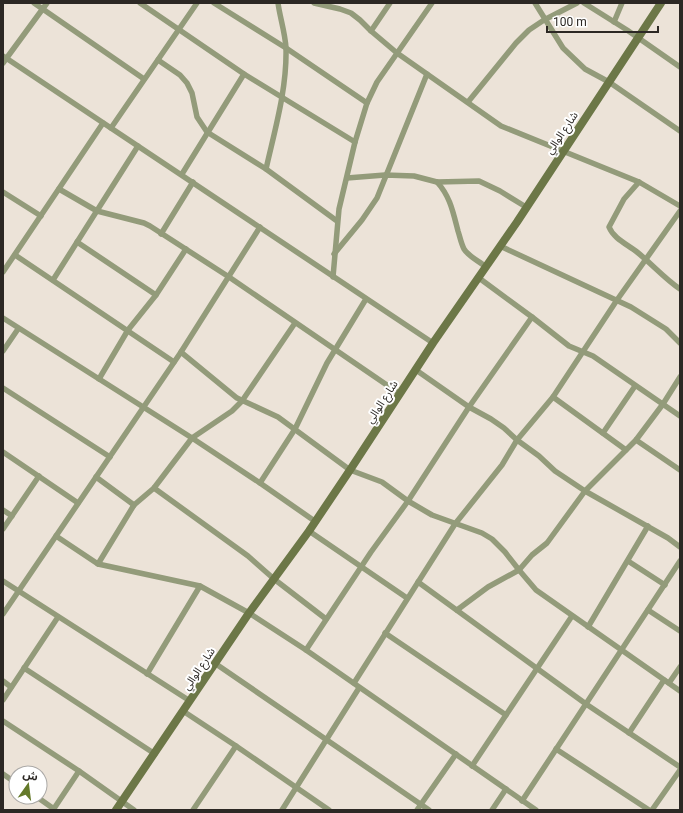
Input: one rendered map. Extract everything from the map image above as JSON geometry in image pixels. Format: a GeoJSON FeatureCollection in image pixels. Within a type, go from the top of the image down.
{"type":"FeatureCollection","features":[{"type":"Feature","properties":{"kind":"main road","name":"شارع الوالي"},"geometry":{"type":"LineString","coordinates":[[116,810],[249,614],[316,522],[433,343],[479,278],[661,3]]}},
{"type":"Feature","properties":{"kind":"street"},"geometry":{"type":"LineString","coordinates":[[34,3],[144,79]]}},
{"type":"Feature","properties":{"kind":"street"},"geometry":{"type":"LineString","coordinates":[[48,3],[4,59],[182,174],[260,228],[433,343]]}},
{"type":"Feature","properties":{"kind":"street"},"geometry":{"type":"LineString","coordinates":[[140,3],[244,74],[355,142]]}},
{"type":"Feature","properties":{"kind":"street"},"geometry":{"type":"LineString","coordinates":[[111,128],[197,3]]}},
{"type":"Feature","properties":{"kind":"street"},"geometry":{"type":"LineString","coordinates":[[214,3],[286,48],[367,103]]}},
{"type":"Feature","properties":{"kind":"street"},"geometry":{"type":"LineString","coordinates":[[266,169],[282,98],[285,74],[286,48],[278,3]]}},
{"type":"Feature","properties":{"kind":"street"},"geometry":{"type":"LineString","coordinates":[[314,3],[326,4],[351,13],[397,53],[500,126],[639,182],[680,206]]}},
{"type":"Feature","properties":{"kind":"street"},"geometry":{"type":"LineString","coordinates":[[371,31],[390,3]]}},
{"type":"Feature","properties":{"kind":"street"},"geometry":{"type":"LineString","coordinates":[[333,277],[337,221],[355,142],[367,103],[377,82],[432,3]]}},
{"type":"Feature","properties":{"kind":"street"},"geometry":{"type":"LineString","coordinates":[[535,3],[557,40],[571,57],[585,69],[609,82],[680,131]]}},
{"type":"Feature","properties":{"kind":"street"},"geometry":{"type":"LineString","coordinates":[[468,102],[516,43],[529,30],[544,20],[577,3]]}},
{"type":"Feature","properties":{"kind":"street"},"geometry":{"type":"LineString","coordinates":[[584,3],[680,67]]}},
{"type":"Feature","properties":{"kind":"street"},"geometry":{"type":"LineString","coordinates":[[614,22],[622,3]]}},
{"type":"Feature","properties":{"kind":"street"},"geometry":{"type":"LineString","coordinates":[[158,60],[180,75],[187,83],[192,93],[199,121],[207,132],[266,169],[337,221]]}},
{"type":"Feature","properties":{"kind":"street"},"geometry":{"type":"LineString","coordinates":[[182,174],[244,74]]}},
{"type":"Feature","properties":{"kind":"street"},"geometry":{"type":"LineString","coordinates":[[334,254],[362,220],[377,198],[427,74]]}},
{"type":"Feature","properties":{"kind":"street"},"geometry":{"type":"LineString","coordinates":[[3,272],[103,123]]}},
{"type":"Feature","properties":{"kind":"street"},"geometry":{"type":"LineString","coordinates":[[53,280],[138,146]]}},
{"type":"Feature","properties":{"kind":"street"},"geometry":{"type":"LineString","coordinates":[[347,178],[385,175],[414,176],[437,182],[479,181],[500,191],[526,207]]}},
{"type":"Feature","properties":{"kind":"street"},"geometry":{"type":"LineString","coordinates":[[161,234],[194,182]]}},
{"type":"Feature","properties":{"kind":"street"},"geometry":{"type":"LineString","coordinates":[[437,182],[443,188],[451,202],[464,248],[469,254],[486,267]]}},
{"type":"Feature","properties":{"kind":"street"},"geometry":{"type":"LineString","coordinates":[[639,182],[624,199],[610,227],[612,234],[680,289]]}},
{"type":"Feature","properties":{"kind":"street"},"geometry":{"type":"LineString","coordinates":[[59,189],[97,211],[144,223],[229,277],[294,323],[400,394]]}},
{"type":"Feature","properties":{"kind":"street"},"geometry":{"type":"LineString","coordinates":[[3,192],[41,216]]}},
{"type":"Feature","properties":{"kind":"street"},"geometry":{"type":"LineString","coordinates":[[354,683],[455,524],[502,465],[517,440],[553,397],[617,300],[680,211]]}},
{"type":"Feature","properties":{"kind":"street"},"geometry":{"type":"LineString","coordinates":[[3,614],[181,352],[260,228]]}},
{"type":"Feature","properties":{"kind":"street"},"geometry":{"type":"LineString","coordinates":[[77,242],[156,295]]}},
{"type":"Feature","properties":{"kind":"street"},"geometry":{"type":"LineString","coordinates":[[500,246],[636,310],[666,329],[680,343]]}},
{"type":"Feature","properties":{"kind":"street"},"geometry":{"type":"LineString","coordinates":[[99,379],[128,330],[156,295],[186,249]]}},
{"type":"Feature","properties":{"kind":"street"},"geometry":{"type":"LineString","coordinates":[[15,255],[174,362]]}},
{"type":"Feature","properties":{"kind":"street"},"geometry":{"type":"LineString","coordinates":[[479,278],[532,316],[570,346],[598,359],[680,416]]}},
{"type":"Feature","properties":{"kind":"street"},"geometry":{"type":"LineString","coordinates":[[260,483],[294,429],[334,350],[366,298]]}},
{"type":"Feature","properties":{"kind":"street"},"geometry":{"type":"LineString","coordinates":[[306,650],[532,316]]}},
{"type":"Feature","properties":{"kind":"street"},"geometry":{"type":"LineString","coordinates":[[3,318],[18,329],[192,438],[316,522]]}},
{"type":"Feature","properties":{"kind":"street"},"geometry":{"type":"LineString","coordinates":[[98,564],[134,505],[154,488],[192,438],[232,411],[242,401],[294,323]]}},
{"type":"Feature","properties":{"kind":"street"},"geometry":{"type":"LineString","coordinates":[[3,351],[18,329]]}},
{"type":"Feature","properties":{"kind":"street"},"geometry":{"type":"LineString","coordinates":[[181,352],[242,401],[278,417],[350,470],[382,482],[408,501],[432,515],[482,533],[492,539],[505,552],[518,570],[536,590],[680,691]]}},
{"type":"Feature","properties":{"kind":"street"},"geometry":{"type":"LineString","coordinates":[[416,370],[469,407],[504,428],[517,440],[540,456],[555,471],[585,491],[648,526],[680,547]]}},
{"type":"Feature","properties":{"kind":"street"},"geometry":{"type":"LineString","coordinates":[[457,610],[483,590],[518,570],[532,555],[547,543],[585,491],[606,468],[636,440],[680,377]]}},
{"type":"Feature","properties":{"kind":"street"},"geometry":{"type":"LineString","coordinates":[[603,433],[635,386]]}},
{"type":"Feature","properties":{"kind":"street"},"geometry":{"type":"LineString","coordinates":[[3,388],[110,457]]}},
{"type":"Feature","properties":{"kind":"street"},"geometry":{"type":"LineString","coordinates":[[553,397],[626,450]]}},
{"type":"Feature","properties":{"kind":"street"},"geometry":{"type":"LineString","coordinates":[[636,440],[680,470]]}},
{"type":"Feature","properties":{"kind":"street"},"geometry":{"type":"LineString","coordinates":[[3,452],[78,503]]}},
{"type":"Feature","properties":{"kind":"street"},"geometry":{"type":"LineString","coordinates":[[3,529],[39,476]]}},
{"type":"Feature","properties":{"kind":"street"},"geometry":{"type":"LineString","coordinates":[[96,477],[134,505]]}},
{"type":"Feature","properties":{"kind":"street"},"geometry":{"type":"LineString","coordinates":[[154,488],[248,556],[274,579],[326,619]]}},
{"type":"Feature","properties":{"kind":"street"},"geometry":{"type":"LineString","coordinates":[[3,510],[12,516]]}},
{"type":"Feature","properties":{"kind":"street"},"geometry":{"type":"LineString","coordinates":[[588,627],[648,526]]}},
{"type":"Feature","properties":{"kind":"street"},"geometry":{"type":"LineString","coordinates":[[309,531],[407,598]]}},
{"type":"Feature","properties":{"kind":"street"},"geometry":{"type":"LineString","coordinates":[[56,536],[98,564],[200,586],[249,614],[306,650],[536,810]]}},
{"type":"Feature","properties":{"kind":"street"},"geometry":{"type":"LineString","coordinates":[[628,561],[665,585]]}},
{"type":"Feature","properties":{"kind":"street"},"geometry":{"type":"LineString","coordinates":[[522,801],[680,561]]}},
{"type":"Feature","properties":{"kind":"street"},"geometry":{"type":"LineString","coordinates":[[3,581],[190,701]]}},
{"type":"Feature","properties":{"kind":"street"},"geometry":{"type":"LineString","coordinates":[[418,582],[586,704],[680,766]]}},
{"type":"Feature","properties":{"kind":"street"},"geometry":{"type":"LineString","coordinates":[[147,674],[200,586]]}},
{"type":"Feature","properties":{"kind":"street"},"geometry":{"type":"LineString","coordinates":[[648,610],[680,631]]}},
{"type":"Feature","properties":{"kind":"street"},"geometry":{"type":"LineString","coordinates":[[472,766],[572,616]]}},
{"type":"Feature","properties":{"kind":"street"},"geometry":{"type":"LineString","coordinates":[[3,700],[58,617]]}},
{"type":"Feature","properties":{"kind":"street"},"geometry":{"type":"LineString","coordinates":[[385,632],[506,715]]}},
{"type":"Feature","properties":{"kind":"street"},"geometry":{"type":"LineString","coordinates":[[216,664],[429,810]]}},
{"type":"Feature","properties":{"kind":"street"},"geometry":{"type":"LineString","coordinates":[[629,733],[680,667]]}},
{"type":"Feature","properties":{"kind":"street"},"geometry":{"type":"LineString","coordinates":[[24,668],[155,754]]}},
{"type":"Feature","properties":{"kind":"street"},"geometry":{"type":"LineString","coordinates":[[3,682],[11,687]]}},
{"type":"Feature","properties":{"kind":"street"},"geometry":{"type":"LineString","coordinates":[[282,810],[359,688]]}},
{"type":"Feature","properties":{"kind":"street"},"geometry":{"type":"LineString","coordinates":[[183,711],[329,810]]}},
{"type":"Feature","properties":{"kind":"street"},"geometry":{"type":"LineString","coordinates":[[3,721],[79,771],[134,810]]}},
{"type":"Feature","properties":{"kind":"street"},"geometry":{"type":"LineString","coordinates":[[193,810],[236,746]]}},
{"type":"Feature","properties":{"kind":"street"},"geometry":{"type":"LineString","coordinates":[[556,749],[649,810]]}},
{"type":"Feature","properties":{"kind":"street"},"geometry":{"type":"LineString","coordinates":[[417,810],[456,754]]}},
{"type":"Feature","properties":{"kind":"street"},"geometry":{"type":"LineString","coordinates":[[652,810],[680,770]]}},
{"type":"Feature","properties":{"kind":"street"},"geometry":{"type":"LineString","coordinates":[[53,809],[79,771]]}},
{"type":"Feature","properties":{"kind":"street"},"geometry":{"type":"LineString","coordinates":[[492,810],[506,789]]}}]}
